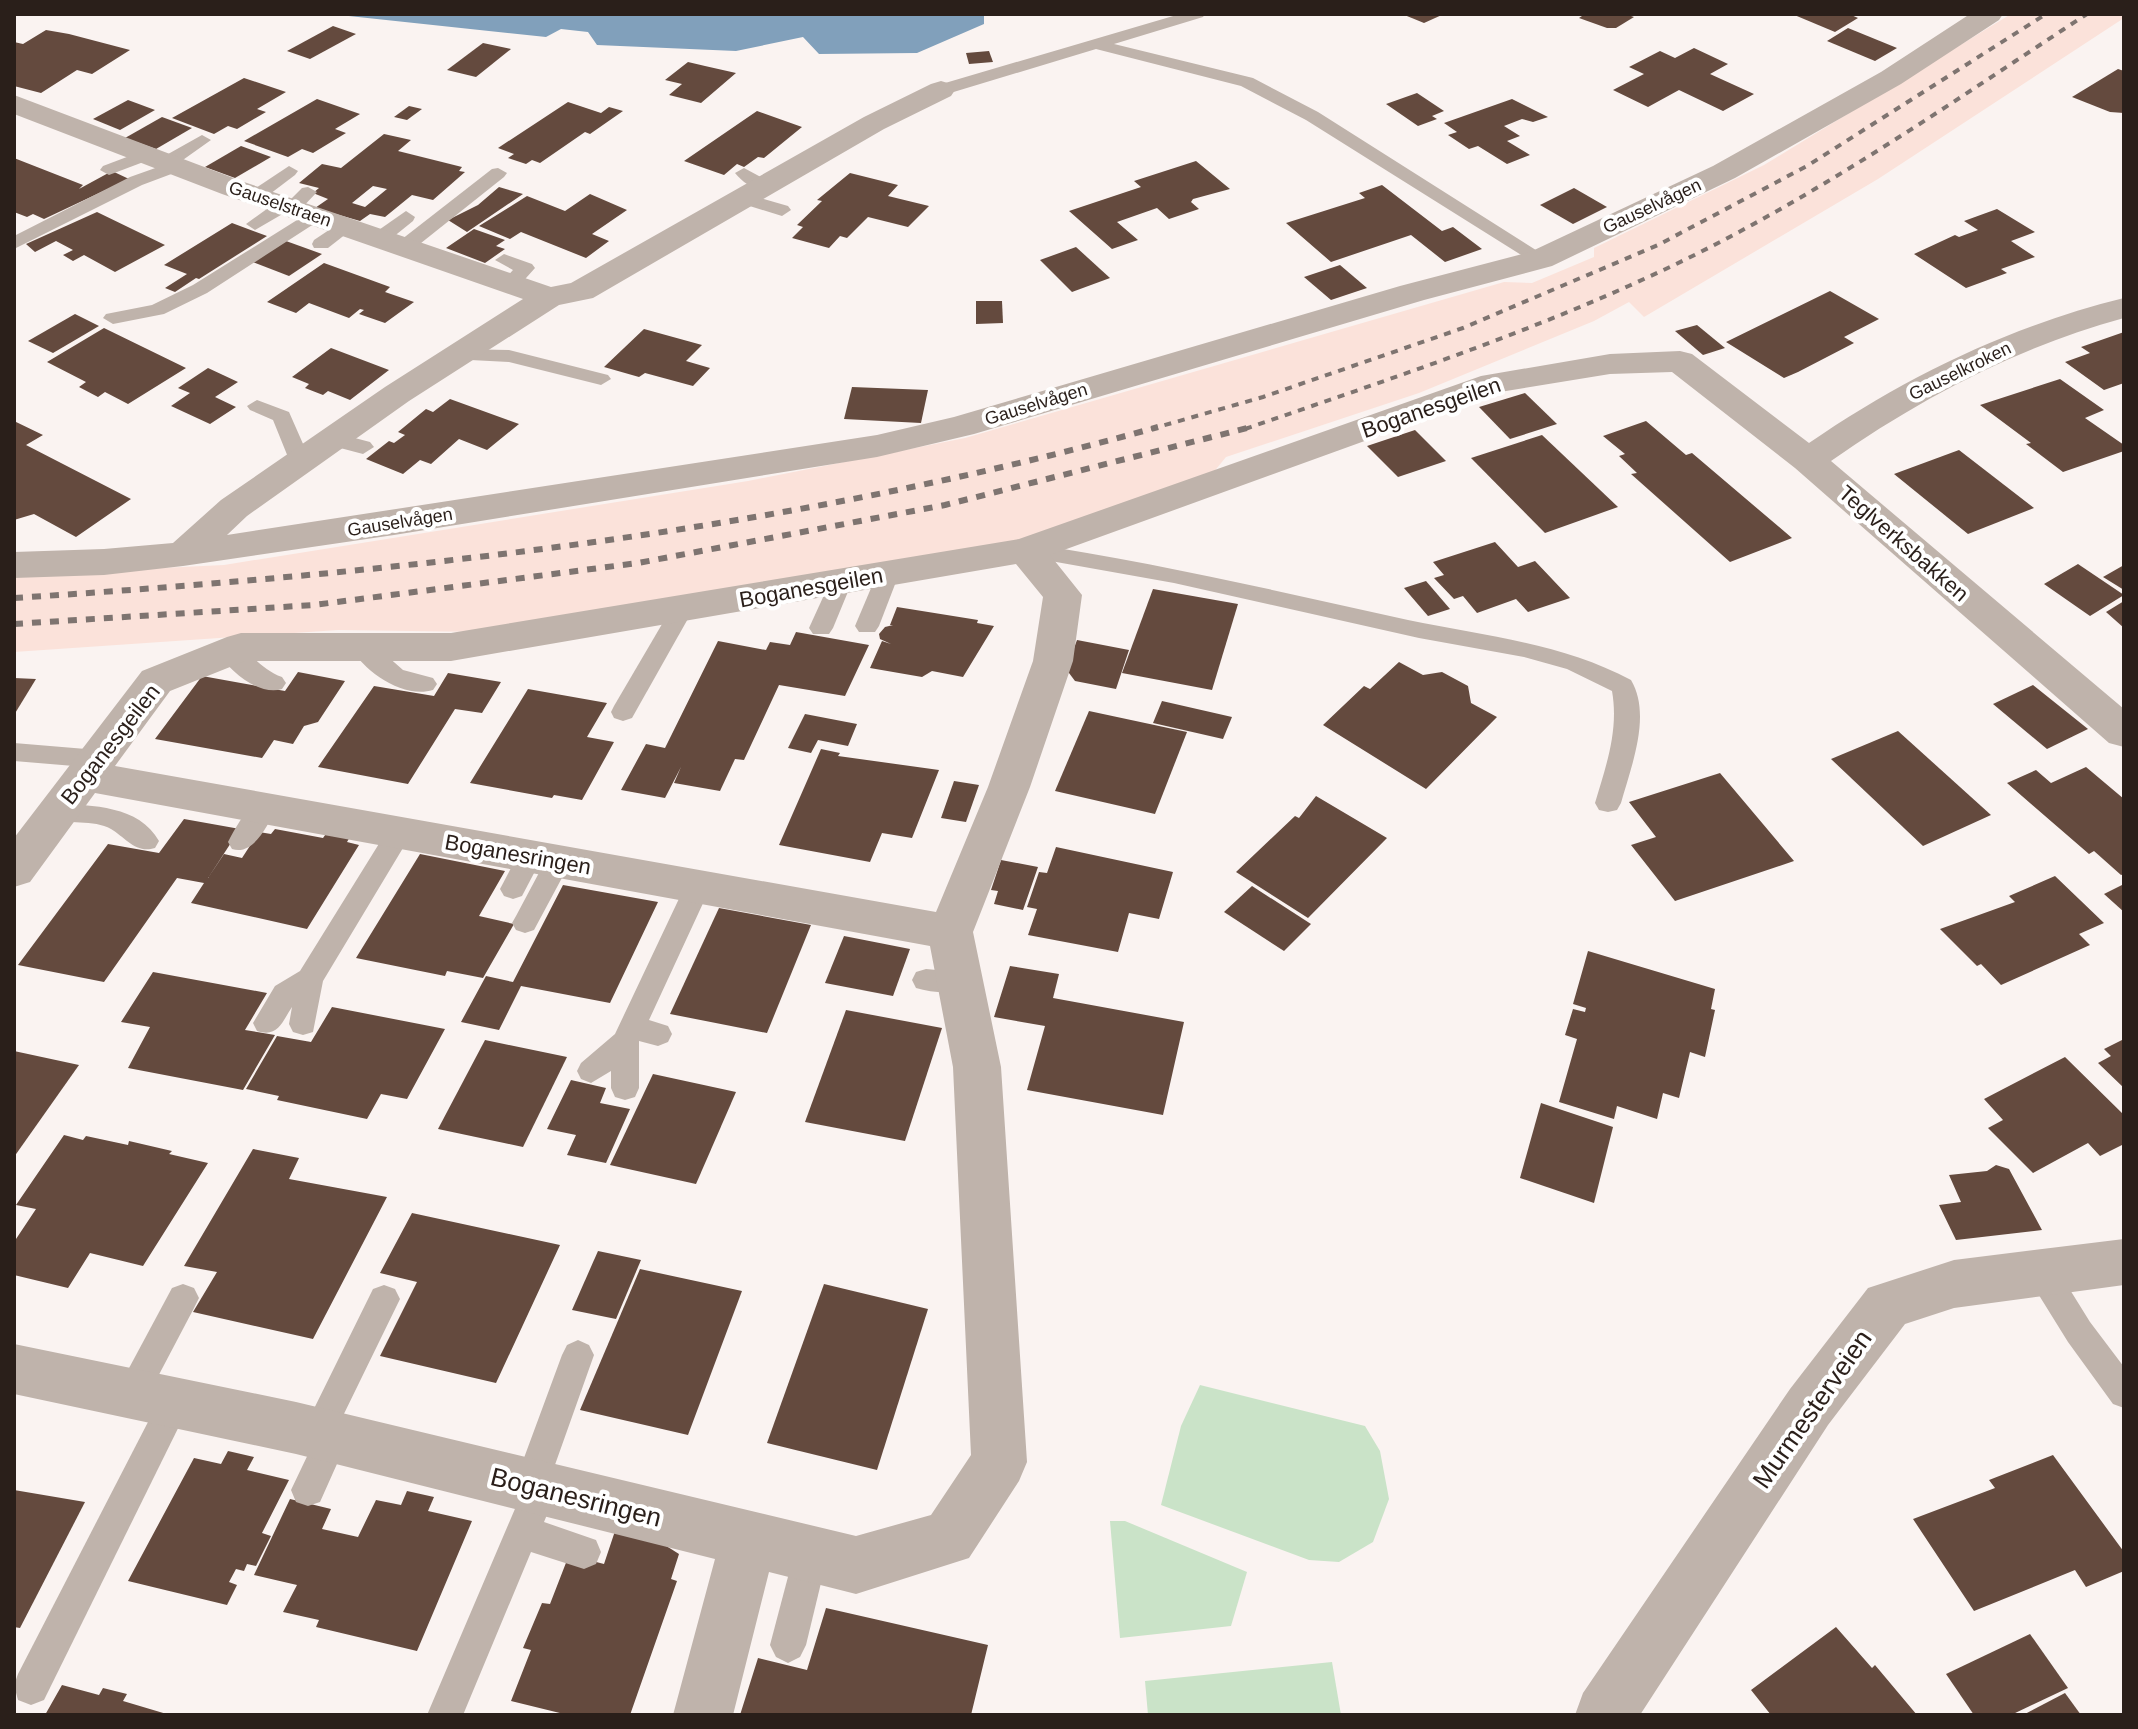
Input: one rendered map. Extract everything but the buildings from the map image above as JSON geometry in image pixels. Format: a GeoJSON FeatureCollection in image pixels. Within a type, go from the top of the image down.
{"type":"FeatureCollection","features":[{"type":"Feature","properties":{"kind":"street","name":"Gauselvågen"},"geometry":{"type":"LineString","coordinates":[[14,565],[104,562],[183,554],[877,446],[962,426],[1424,289],[1541,259],[1724,172],[1891,78],[1989,14]]}},
{"type":"Feature","properties":{"kind":"street"},"geometry":{"type":"LineString","coordinates":[[183,554],[234,508],[300,462],[348,443],[458,355],[549,297],[581,291],[760,193],[874,123],[941,90]]}},
{"type":"Feature","properties":{"kind":"street","name":"Gauselstraen"},"geometry":{"type":"LineString","coordinates":[[14,104],[297,214],[397,234],[507,272],[549,297]]}},
{"type":"Feature","properties":{"kind":"street","name":"Gauselkroken"},"geometry":{"type":"LineString","coordinates":[[1808,460],[1865,419],[2007,347],[2124,308]]}},
{"type":"Feature","properties":{"kind":"street","name":"Teglverksbakken"},"geometry":{"type":"LineString","coordinates":[[1680,361],[1808,460],[2124,732]]}},
{"type":"Feature","properties":{"kind":"street","name":"Boganesgeilen"},"geometry":{"type":"LineString","coordinates":[[15,866],[156,681],[241,647],[451,647],[1025,550],[1493,383],[1610,364],[1680,361]]}},
{"type":"Feature","properties":{"kind":"street"},"geometry":{"type":"LineString","coordinates":[[833,1560],[949,1538],[999,1462],[977,1067],[945,964],[1053,661],[1063,595],[1025,550]]}},
{"type":"Feature","properties":{"kind":"street","name":"Boganesringen"},"geometry":{"type":"LineString","coordinates":[[92,768],[252,825],[399,833],[534,869],[698,886],[945,964]]}},
{"type":"Feature","properties":{"kind":"street","name":"Murmesterveien"},"geometry":{"type":"LineString","coordinates":[[1605,1715],[1809,1407],[1887,1305],[1954,1284],[2124,1262]]}},
{"type":"Feature","properties":{"kind":"street","name":"Boganesringen"},"geometry":{"type":"LineString","coordinates":[[15,1370],[325,1435],[532,1502],[749,1539],[833,1560]]}},
{"type":"Feature","properties":{"kind":"street"},"geometry":{"type":"LineString","coordinates":[[703,1715],[749,1539]]}},
{"type":"Feature","properties":{"kind":"lane"},"geometry":{"type":"LineString","coordinates":[[941,90],[1197,14]]}},
{"type":"Feature","properties":{"kind":"lane"},"geometry":{"type":"LineString","coordinates":[[1094,44],[1247,82],[1312,116],[1541,259]]}},
{"type":"Feature","properties":{"kind":"lane"},"geometry":{"type":"LineString","coordinates":[[14,243],[136,181],[202,140]]}},
{"type":"Feature","properties":{"kind":"lane"},"geometry":{"type":"LineString","coordinates":[[109,170],[164,161]]}},
{"type":"Feature","properties":{"kind":"lane"},"geometry":{"type":"LineString","coordinates":[[113,318],[157,310],[200,289],[297,214],[289,171]]}},
{"type":"Feature","properties":{"kind":"lane"},"geometry":{"type":"LineString","coordinates":[[397,234],[498,173]]}},
{"type":"Feature","properties":{"kind":"lane"},"geometry":{"type":"LineString","coordinates":[[458,355],[509,356],[601,379]]}},
{"type":"Feature","properties":{"kind":"lane"},"geometry":{"type":"LineString","coordinates":[[257,406],[282,416],[300,462]]}},
{"type":"Feature","properties":{"kind":"lane"},"geometry":{"type":"LineString","coordinates":[[1025,550],[1104,561],[1436,634],[1541,653],[1605,674],[1623,686],[1629,709],[1626,742],[1608,803]]}},
{"type":"Feature","properties":{"kind":"lane"},"geometry":{"type":"LineString","coordinates":[[867,626],[888,574]]}},
{"type":"Feature","properties":{"kind":"lane"},"geometry":{"type":"LineString","coordinates":[[821,628],[841,582]]}},
{"type":"Feature","properties":{"kind":"lane"},"geometry":{"type":"LineString","coordinates":[[623,712],[683,608]]}},
{"type":"Feature","properties":{"kind":"lane"},"geometry":{"type":"LineString","coordinates":[[362,647],[395,677],[425,684]]}},
{"type":"Feature","properties":{"kind":"lane"},"geometry":{"type":"LineString","coordinates":[[230,652],[257,677],[274,683]]}},
{"type":"Feature","properties":{"kind":"lane"},"geometry":{"type":"LineString","coordinates":[[14,752],[92,768]]}},
{"type":"Feature","properties":{"kind":"lane"},"geometry":{"type":"LineString","coordinates":[[57,812],[114,818],[146,841]]}},
{"type":"Feature","properties":{"kind":"lane"},"geometry":{"type":"LineString","coordinates":[[303,1024],[310,979],[399,833]]}},
{"type":"Feature","properties":{"kind":"lane"},"geometry":{"type":"LineString","coordinates":[[525,923],[534,869]]}},
{"type":"Feature","properties":{"kind":"lane"},"geometry":{"type":"LineString","coordinates":[[625,1088],[638,1035],[698,886]]}},
{"type":"Feature","properties":{"kind":"lane"},"geometry":{"type":"LineString","coordinates":[[267,1023],[285,994],[310,979]]}},
{"type":"Feature","properties":{"kind":"lane"},"geometry":{"type":"LineString","coordinates":[[591,1071],[638,1035]]}},
{"type":"Feature","properties":{"kind":"lane"},"geometry":{"type":"LineString","coordinates":[[2043,1274],[2079,1332],[2124,1393]]}},
{"type":"Feature","properties":{"kind":"lane"},"geometry":{"type":"LineString","coordinates":[[31,1687],[153,1398],[183,1298]]}},
{"type":"Feature","properties":{"kind":"lane"},"geometry":{"type":"LineString","coordinates":[[308,1490],[325,1435],[384,1299]]}},
{"type":"Feature","properties":{"kind":"lane"},"geometry":{"type":"LineString","coordinates":[[445,1715],[532,1502],[578,1355]]}},
{"type":"Feature","properties":{"kind":"lane"},"geometry":{"type":"LineString","coordinates":[[532,1502],[584,1552]]}},
{"type":"Feature","properties":{"kind":"lane"},"geometry":{"type":"LineString","coordinates":[[788,1645],[833,1560]]}},
{"type":"Feature","properties":{"kind":"shaded area"},"geometry":{"type":"Polygon","coordinates":[[[2011,14],[2124,14],[2124,18],[1878,179],[1644,317],[1629,302],[1594,321],[1419,393],[1226,457],[1208,479],[1017,541],[485,632],[338,630],[14,652],[14,575],[224,565],[748,481],[965,438],[1504,282],[1532,283],[1594,257],[1594,248],[1764,165],[2011,14]]]}},
{"type":"Feature","properties":{"kind":"green space"},"geometry":{"type":"Polygon","coordinates":[[[1200,1385],[1365,1426],[1380,1451],[1389,1499],[1373,1542],[1339,1562],[1309,1560],[1161,1505],[1181,1426],[1200,1385]]]}},
{"type":"Feature","properties":{"kind":"green space"},"geometry":{"type":"Polygon","coordinates":[[[1110,1521],[1125,1521],[1247,1572],[1231,1626],[1120,1638],[1110,1521]]]}},
{"type":"Feature","properties":{"kind":"green space"},"geometry":{"type":"Polygon","coordinates":[[[1332,1662],[1341,1715],[1148,1715],[1145,1681],[1332,1662]]]}},
{"type":"Feature","properties":{"kind":"water"},"geometry":{"type":"Polygon","coordinates":[[[330,14],[984,14],[984,24],[917,53],[819,54],[803,37],[736,51],[597,45],[588,32],[561,29],[546,37],[330,14]]]}},
{"type":"Feature","properties":{"kind":"railway"},"geometry":{"type":"LineString","coordinates":[[1158,427],[1263,397],[1463,328],[1658,245],[1807,166],[2046,14]]}},
{"type":"Feature","properties":{"kind":"railway"},"geometry":{"type":"LineString","coordinates":[[1250,427],[1516,333],[1674,265],[1833,178],[2087,14]]}},
{"type":"Feature","properties":{"kind":"railway"},"geometry":{"type":"LineString","coordinates":[[14,598],[303,576],[447,561],[733,521],[1017,463],[1158,427]]}},
{"type":"Feature","properties":{"kind":"railway"},"geometry":{"type":"LineString","coordinates":[[1151,429],[1158,427]]}},
{"type":"Feature","properties":{"kind":"railway"},"geometry":{"type":"LineString","coordinates":[[14,624],[314,605],[638,563],[945,505],[1250,427]]}},
{"type":"Feature","properties":{"kind":"railway"},"geometry":{"type":"LineString","coordinates":[[1245,429],[1250,427]]}}]}
